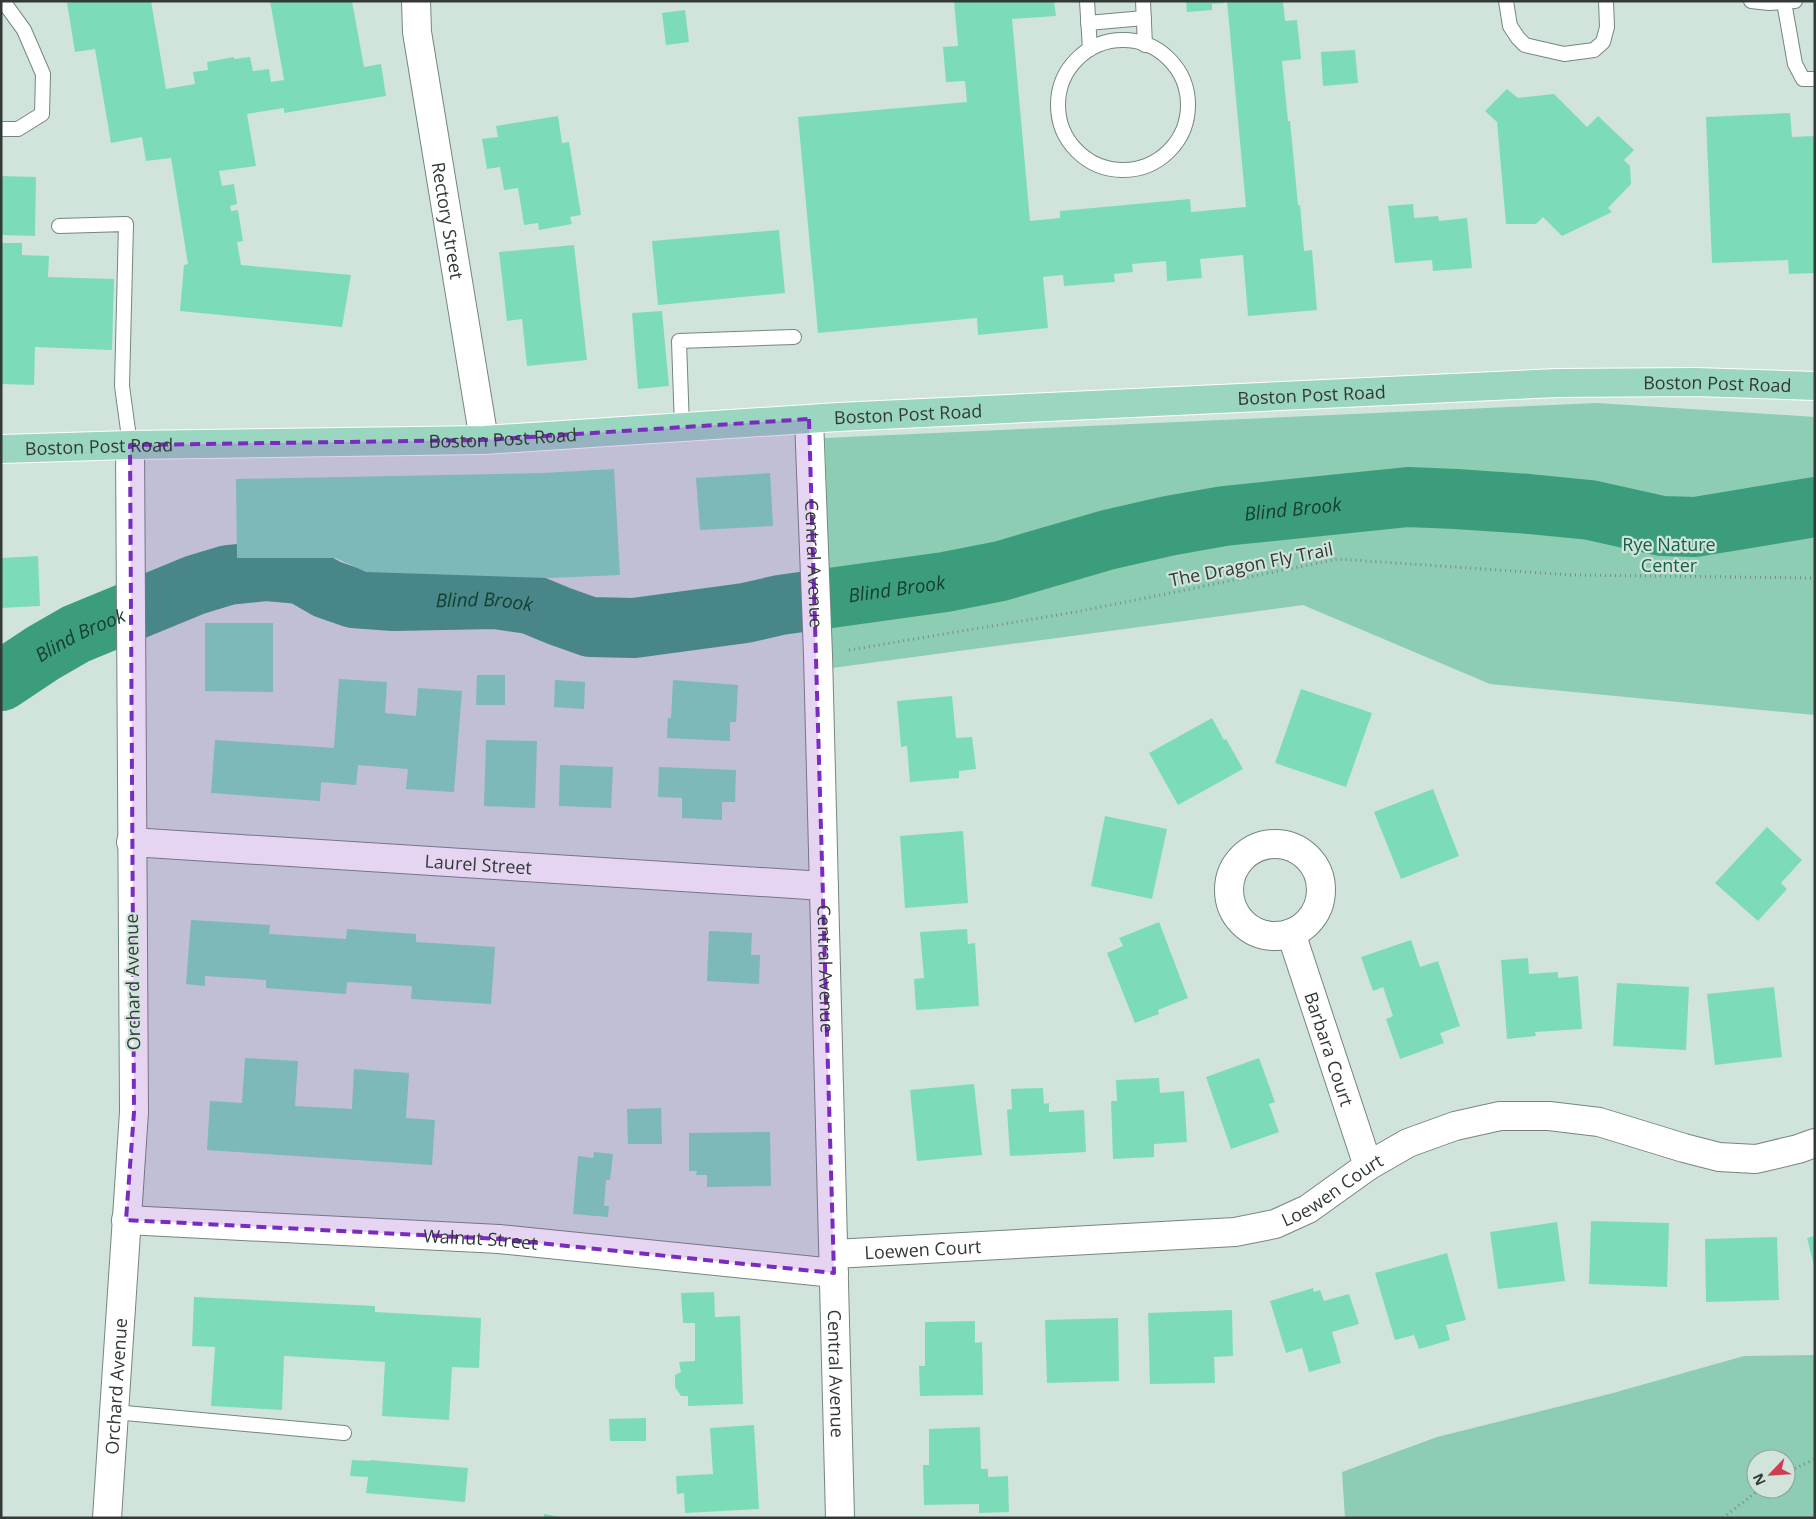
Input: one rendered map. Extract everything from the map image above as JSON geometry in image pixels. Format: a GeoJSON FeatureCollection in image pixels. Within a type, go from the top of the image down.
{"type":"FeatureCollection","features":[{"type":"Feature","properties":{"kind":"main road","name":"Boston Post Road"},"geometry":{"type":"LineString","coordinates":[[1,449],[130,445],[484,440],[809,419],[1558,383],[1695,382],[1815,386]]}},
{"type":"Feature","properties":{"kind":"street","name":"Rectory Street"},"geometry":{"type":"LineString","coordinates":[[416,1],[416,32],[484,440]]}},
{"type":"Feature","properties":{"kind":"street","name":"Central Avenue"},"geometry":{"type":"LineString","coordinates":[[809,419],[824,886],[840,1518]]}},
{"type":"Feature","properties":{"kind":"street","name":"Orchard Avenue"},"geometry":{"type":"LineString","coordinates":[[107,1518],[134,1112],[130,445]]}},
{"type":"Feature","properties":{"kind":"street","name":"Laurel Street"},"geometry":{"type":"LineString","coordinates":[[131,842],[824,886]]}},
{"type":"Feature","properties":{"kind":"street","name":"Barbara Court"},"geometry":{"type":"LineString","coordinates":[[1291,933],[1368,1166]]}},
{"type":"Feature","properties":{"kind":"street","name":"Loewen Court"},"geometry":{"type":"LineString","coordinates":[[834,1263],[1235,1232],[1275,1224],[1308,1209],[1368,1166],[1408,1143],[1454,1126],[1500,1116],[1549,1116],[1599,1122],[1719,1157],[1756,1159],[1815,1143]]}},
{"type":"Feature","properties":{"kind":"street","name":"Walnut Street"},"geometry":{"type":"LineString","coordinates":[[126,1220],[499,1240],[834,1263]]}},
{"type":"Feature","properties":{"kind":"lane"},"geometry":{"type":"LineString","coordinates":[[1,129],[18,129],[42,114],[43,74],[24,30],[3,1]]}},
{"type":"Feature","properties":{"kind":"lane"},"geometry":{"type":"LineString","coordinates":[[1087,1],[1090,49]]}},
{"type":"Feature","properties":{"kind":"lane"},"geometry":{"type":"LineString","coordinates":[[1142,1],[1146,45]]}},
{"type":"Feature","properties":{"kind":"lane"},"geometry":{"type":"LineString","coordinates":[[1506,1],[1510,26],[1525,45],[1564,54],[1594,50],[1603,42],[1607,27],[1606,1]]}},
{"type":"Feature","properties":{"kind":"lane"},"geometry":{"type":"LineString","coordinates":[[1751,1],[1768,3],[1790,2],[1795,64],[1803,79],[1815,78]]}},
{"type":"Feature","properties":{"kind":"lane"},"geometry":{"type":"LineString","coordinates":[[1088,23],[1144,18]]}},
{"type":"Feature","properties":{"kind":"lane"},"geometry":{"type":"LineString","coordinates":[[1116,40],[1146,45],[1157,50],[1173,63],[1183,82],[1188,102],[1186,123],[1176,143],[1162,158],[1143,168],[1122,171],[1100,167],[1081,156],[1067,140],[1059,119],[1058,97],[1064,76],[1077,58],[1095,46],[1116,40]]}},
{"type":"Feature","properties":{"kind":"lane"},"geometry":{"type":"LineString","coordinates":[[59,226],[126,224],[122,386],[130,445]]}},
{"type":"Feature","properties":{"kind":"lane"},"geometry":{"type":"LineString","coordinates":[[682,428],[679,341],[794,337]]}},
{"type":"Feature","properties":{"kind":"lane"},"geometry":{"type":"LineString","coordinates":[[114,1412],[344,1433]]}},
{"type":"Feature","properties":{"kind":"path","name":"The Dragon Fly Trail"},"geometry":{"type":"LineString","coordinates":[[817,645],[1081,611],[1338,559],[1571,575],[1815,578]]}},
{"type":"Feature","properties":{"kind":"path"},"geometry":{"type":"LineString","coordinates":[[1796,1468],[1815,1459]]}},
{"type":"Feature","properties":{"kind":"path"},"geometry":{"type":"LineString","coordinates":[[1723,1518],[1747,1499]]}},
{"type":"Feature","properties":{"kind":"highlighted area"},"geometry":{"type":"Polygon","coordinates":[[[809,419],[834,1273],[499,1239],[126,1220],[134,1112],[130,445],[484,440],[809,419]]]}},
{"type":"Feature","properties":{"kind":"green space","name":"Rye Nature Center"},"geometry":{"type":"Polygon","coordinates":[[[1597,403],[1815,417],[1815,715],[1490,684],[1303,605],[832,668],[825,438],[1597,403]]]}},
{"type":"Feature","properties":{"kind":"green space"},"geometry":{"type":"Polygon","coordinates":[[[1815,1355],[1815,1518],[1345,1518],[1342,1472],[1437,1437],[1613,1393],[1744,1356],[1815,1355]]]}},
{"type":"Feature","properties":{"kind":"building"},"geometry":{"type":"Polygon","coordinates":[[[76,1],[151,1],[166,89],[195,84],[193,72],[208,70],[207,62],[234,57],[234,59],[250,57],[253,71],[269,69],[271,82],[284,80],[270,1],[352,1],[364,67],[381,64],[386,96],[284,113],[284,108],[247,114],[256,166],[219,171],[222,186],[234,184],[237,204],[230,206],[231,211],[238,210],[243,241],[237,242],[241,265],[351,275],[342,327],[180,311],[184,265],[188,264],[171,158],[146,161],[142,137],[111,143],[95,49],[75,52],[67,3],[76,1]]]}},
{"type":"Feature","properties":{"kind":"building"},"geometry":{"type":"Polygon","coordinates":[[[954,1],[1054,1],[1056,16],[1012,19],[1030,221],[1060,218],[1060,211],[1190,199],[1191,212],[1246,207],[1227,1],[1283,1],[1285,21],[1297,20],[1301,59],[1282,61],[1304,251],[1312,250],[1317,310],[1248,316],[1243,255],[1200,259],[1202,278],[1167,281],[1166,261],[1132,264],[1133,272],[1114,274],[1115,282],[1064,286],[1063,275],[1043,277],[1048,328],[978,335],[977,318],[818,333],[798,117],[967,102],[965,81],[946,82],[943,47],[958,46],[954,1]]]}},
{"type":"Feature","properties":{"kind":"building"},"geometry":{"type":"Polygon","coordinates":[[[1186,1],[1224,1],[1224,3],[1212,4],[1212,10],[1187,12],[1186,1]]]}},
{"type":"Feature","properties":{"kind":"building"},"geometry":{"type":"Polygon","coordinates":[[[685,10],[689,42],[666,45],[662,13],[685,10]]]}},
{"type":"Feature","properties":{"kind":"building"},"geometry":{"type":"Polygon","coordinates":[[[1355,50],[1358,83],[1323,86],[1321,52],[1355,50]]]}},
{"type":"Feature","properties":{"kind":"building"},"geometry":{"type":"Polygon","coordinates":[[[1507,89],[1518,98],[1554,94],[1587,127],[1598,116],[1634,150],[1624,160],[1630,166],[1631,184],[1608,208],[1612,212],[1562,236],[1543,217],[1536,224],[1506,224],[1497,122],[1485,111],[1507,89]]]}},
{"type":"Feature","properties":{"kind":"building"},"geometry":{"type":"Polygon","coordinates":[[[1790,113],[1792,137],[1815,136],[1815,273],[1789,274],[1788,260],[1712,263],[1706,117],[1790,113]]]}},
{"type":"Feature","properties":{"kind":"building"},"geometry":{"type":"Polygon","coordinates":[[[558,116],[562,143],[569,142],[581,215],[570,217],[572,224],[539,230],[538,223],[524,225],[518,188],[504,190],[500,167],[487,169],[482,139],[498,137],[496,126],[558,116]]]}},
{"type":"Feature","properties":{"kind":"building"},"geometry":{"type":"Polygon","coordinates":[[[1,176],[36,177],[35,236],[1,235],[1,176]]]}},
{"type":"Feature","properties":{"kind":"building"},"geometry":{"type":"Polygon","coordinates":[[[1413,204],[1414,218],[1438,216],[1439,221],[1467,218],[1472,268],[1433,271],[1432,260],[1395,263],[1388,206],[1413,204]]]}},
{"type":"Feature","properties":{"kind":"building"},"geometry":{"type":"Polygon","coordinates":[[[779,230],[785,293],[658,305],[652,241],[779,230]]]}},
{"type":"Feature","properties":{"kind":"building"},"geometry":{"type":"Polygon","coordinates":[[[1,243],[22,243],[22,255],[49,256],[48,277],[114,279],[112,350],[35,347],[34,385],[1,384],[1,243]]]}},
{"type":"Feature","properties":{"kind":"building"},"geometry":{"type":"Polygon","coordinates":[[[574,245],[587,360],[527,366],[522,319],[507,321],[499,252],[574,245]]]}},
{"type":"Feature","properties":{"kind":"building"},"geometry":{"type":"Polygon","coordinates":[[[662,311],[669,386],[638,389],[632,313],[662,311]]]}},
{"type":"Feature","properties":{"kind":"building"},"geometry":{"type":"Polygon","coordinates":[[[614,469],[620,575],[549,578],[366,572],[336,558],[237,558],[236,479],[543,473],[614,469]]]}},
{"type":"Feature","properties":{"kind":"building"},"geometry":{"type":"Polygon","coordinates":[[[770,473],[773,526],[700,530],[696,478],[770,473]]]}},
{"type":"Feature","properties":{"kind":"building"},"geometry":{"type":"Polygon","coordinates":[[[38,556],[40,606],[1,608],[1,558],[38,556]]]}},
{"type":"Feature","properties":{"kind":"building"},"geometry":{"type":"Polygon","coordinates":[[[205,623],[273,623],[273,692],[205,691],[205,623]]]}},
{"type":"Feature","properties":{"kind":"building"},"geometry":{"type":"Polygon","coordinates":[[[477,675],[505,675],[505,705],[476,705],[477,675]]]}},
{"type":"Feature","properties":{"kind":"building"},"geometry":{"type":"Polygon","coordinates":[[[339,679],[387,682],[385,713],[416,716],[418,688],[462,691],[454,792],[406,789],[408,769],[358,765],[356,785],[321,782],[320,801],[211,793],[215,740],[334,748],[339,679]]]}},
{"type":"Feature","properties":{"kind":"building"},"geometry":{"type":"Polygon","coordinates":[[[555,680],[585,682],[584,709],[554,707],[555,680]]]}},
{"type":"Feature","properties":{"kind":"building"},"geometry":{"type":"Polygon","coordinates":[[[673,680],[738,685],[736,722],[730,722],[730,741],[667,738],[668,718],[671,718],[673,680]]]}},
{"type":"Feature","properties":{"kind":"building"},"geometry":{"type":"Polygon","coordinates":[[[1301,689],[1372,713],[1346,787],[1275,763],[1301,689]]]}},
{"type":"Feature","properties":{"kind":"building"},"geometry":{"type":"Polygon","coordinates":[[[952,696],[956,738],[972,737],[976,769],[959,771],[959,778],[910,782],[907,746],[901,747],[897,701],[952,696]]]}},
{"type":"Feature","properties":{"kind":"building"},"geometry":{"type":"Polygon","coordinates":[[[1212,718],[1243,769],[1178,805],[1149,753],[1212,718]]]}},
{"type":"Feature","properties":{"kind":"building"},"geometry":{"type":"Polygon","coordinates":[[[486,740],[537,741],[535,808],[484,806],[486,740]]]}},
{"type":"Feature","properties":{"kind":"building"},"geometry":{"type":"Polygon","coordinates":[[[560,765],[613,767],[611,808],[559,806],[560,765]]]}},
{"type":"Feature","properties":{"kind":"building"},"geometry":{"type":"Polygon","coordinates":[[[659,767],[736,770],[735,802],[722,802],[722,820],[682,818],[682,798],[658,797],[659,767]]]}},
{"type":"Feature","properties":{"kind":"building"},"geometry":{"type":"Polygon","coordinates":[[[1433,789],[1459,856],[1401,879],[1374,812],[1433,789]]]}},
{"type":"Feature","properties":{"kind":"building"},"geometry":{"type":"Polygon","coordinates":[[[1105,816],[1167,829],[1152,899],[1091,886],[1105,816]]]}},
{"type":"Feature","properties":{"kind":"building"},"geometry":{"type":"Polygon","coordinates":[[[1767,827],[1802,860],[1781,883],[1787,889],[1758,921],[1715,883],[1767,827]]]}},
{"type":"Feature","properties":{"kind":"building"},"geometry":{"type":"Polygon","coordinates":[[[963,831],[968,903],[905,908],[900,836],[963,831]]]}},
{"type":"Feature","properties":{"kind":"building"},"geometry":{"type":"Polygon","coordinates":[[[191,920],[270,925],[269,934],[346,939],[347,929],[416,934],[416,942],[495,947],[491,1004],[411,999],[412,986],[347,982],[346,994],[266,988],[266,980],[205,976],[205,986],[186,984],[191,920]]]}},
{"type":"Feature","properties":{"kind":"building"},"geometry":{"type":"Polygon","coordinates":[[[1159,922],[1188,998],[1158,1010],[1159,1014],[1135,1023],[1107,953],[1123,946],[1119,938],[1159,922]]]}},
{"type":"Feature","properties":{"kind":"building"},"geometry":{"type":"Polygon","coordinates":[[[967,929],[968,944],[975,943],[979,1006],[916,1010],[914,979],[924,978],[920,932],[967,929]]]}},
{"type":"Feature","properties":{"kind":"building"},"geometry":{"type":"Polygon","coordinates":[[[709,931],[752,933],[751,955],[760,955],[759,984],[707,981],[709,931]]]}},
{"type":"Feature","properties":{"kind":"building"},"geometry":{"type":"Polygon","coordinates":[[[1411,940],[1420,967],[1438,961],[1460,1026],[1440,1033],[1444,1043],[1400,1059],[1386,1019],[1393,1016],[1383,987],[1373,991],[1361,957],[1411,940]]]}},
{"type":"Feature","properties":{"kind":"building"},"geometry":{"type":"Polygon","coordinates":[[[1528,958],[1529,974],[1558,972],[1558,978],[1578,976],[1582,1029],[1535,1032],[1536,1036],[1507,1039],[1501,960],[1528,958]]]}},
{"type":"Feature","properties":{"kind":"building"},"geometry":{"type":"Polygon","coordinates":[[[1617,983],[1689,987],[1686,1050],[1613,1046],[1617,983]]]}},
{"type":"Feature","properties":{"kind":"building"},"geometry":{"type":"Polygon","coordinates":[[[1774,987],[1782,1057],[1715,1065],[1707,994],[1774,987]]]}},
{"type":"Feature","properties":{"kind":"building"},"geometry":{"type":"Polygon","coordinates":[[[245,1058],[298,1061],[295,1106],[352,1109],[354,1069],[409,1073],[406,1118],[435,1120],[432,1165],[207,1150],[210,1101],[242,1103],[245,1058]]]}},
{"type":"Feature","properties":{"kind":"building"},"geometry":{"type":"Polygon","coordinates":[[[1259,1058],[1275,1102],[1269,1104],[1279,1132],[1231,1149],[1206,1077],[1259,1058]]]}},
{"type":"Feature","properties":{"kind":"building"},"geometry":{"type":"Polygon","coordinates":[[[1159,1078],[1160,1093],[1184,1091],[1187,1142],[1154,1144],[1154,1157],[1113,1159],[1111,1101],[1117,1101],[1116,1080],[1159,1078]]]}},
{"type":"Feature","properties":{"kind":"building"},"geometry":{"type":"Polygon","coordinates":[[[974,1084],[982,1155],[917,1161],[910,1090],[974,1084]]]}},
{"type":"Feature","properties":{"kind":"building"},"geometry":{"type":"Polygon","coordinates":[[[1043,1088],[1044,1104],[1049,1103],[1049,1112],[1084,1110],[1086,1152],[1010,1156],[1007,1110],[1012,1109],[1011,1089],[1043,1088]]]}},
{"type":"Feature","properties":{"kind":"building"},"geometry":{"type":"Polygon","coordinates":[[[661,1108],[662,1144],[628,1144],[627,1109],[661,1108]]]}},
{"type":"Feature","properties":{"kind":"building"},"geometry":{"type":"Polygon","coordinates":[[[770,1132],[771,1186],[707,1187],[707,1175],[696,1175],[697,1171],[689,1171],[689,1133],[770,1132]]]}},
{"type":"Feature","properties":{"kind":"building"},"geometry":{"type":"Polygon","coordinates":[[[594,1152],[613,1154],[610,1180],[606,1180],[604,1206],[609,1206],[608,1217],[573,1214],[578,1156],[593,1158],[594,1152]]]}},
{"type":"Feature","properties":{"kind":"building"},"geometry":{"type":"Polygon","coordinates":[[[1591,1221],[1669,1223],[1667,1287],[1589,1284],[1591,1221]]]}},
{"type":"Feature","properties":{"kind":"building"},"geometry":{"type":"Polygon","coordinates":[[[1557,1222],[1565,1281],[1498,1289],[1490,1232],[1557,1222]]]}},
{"type":"Feature","properties":{"kind":"building"},"geometry":{"type":"Polygon","coordinates":[[[1815,1236],[1815,1265],[1814,1265],[1807,1238],[1815,1236]]]}},
{"type":"Feature","properties":{"kind":"building"},"geometry":{"type":"Polygon","coordinates":[[[1777,1237],[1779,1300],[1706,1302],[1705,1239],[1777,1237]]]}},
{"type":"Feature","properties":{"kind":"building"},"geometry":{"type":"Polygon","coordinates":[[[1447,1253],[1466,1320],[1446,1325],[1450,1340],[1419,1349],[1414,1335],[1395,1340],[1375,1273],[1447,1253]]]}},
{"type":"Feature","properties":{"kind":"building"},"geometry":{"type":"Polygon","coordinates":[[[1313,1288],[1314,1292],[1320,1290],[1324,1301],[1349,1294],[1359,1324],[1332,1332],[1341,1363],[1309,1372],[1302,1348],[1286,1353],[1270,1301],[1313,1288]]]}},
{"type":"Feature","properties":{"kind":"building"},"geometry":{"type":"Polygon","coordinates":[[[714,1292],[715,1317],[740,1316],[743,1404],[688,1406],[688,1396],[681,1396],[675,1387],[675,1375],[681,1372],[679,1362],[695,1361],[695,1323],[683,1323],[681,1293],[714,1292]]]}},
{"type":"Feature","properties":{"kind":"building"},"geometry":{"type":"Polygon","coordinates":[[[194,1297],[375,1306],[375,1312],[481,1318],[479,1368],[452,1367],[449,1420],[382,1416],[385,1362],[284,1356],[282,1410],[211,1406],[215,1347],[192,1346],[194,1297]]]}},
{"type":"Feature","properties":{"kind":"building"},"geometry":{"type":"Polygon","coordinates":[[[1232,1310],[1233,1356],[1214,1357],[1215,1383],[1150,1384],[1148,1313],[1232,1310]]]}},
{"type":"Feature","properties":{"kind":"building"},"geometry":{"type":"Polygon","coordinates":[[[1118,1318],[1119,1381],[1047,1383],[1045,1320],[1118,1318]]]}},
{"type":"Feature","properties":{"kind":"building"},"geometry":{"type":"Polygon","coordinates":[[[975,1321],[975,1343],[982,1342],[983,1395],[920,1396],[919,1366],[925,1366],[925,1322],[975,1321]]]}},
{"type":"Feature","properties":{"kind":"building"},"geometry":{"type":"Polygon","coordinates":[[[646,1418],[646,1441],[610,1441],[609,1419],[646,1418]]]}},
{"type":"Feature","properties":{"kind":"building"},"geometry":{"type":"Polygon","coordinates":[[[754,1425],[759,1509],[685,1513],[684,1493],[677,1494],[676,1476],[713,1474],[710,1428],[754,1425]]]}},
{"type":"Feature","properties":{"kind":"building"},"geometry":{"type":"Polygon","coordinates":[[[980,1427],[981,1469],[988,1469],[988,1477],[1008,1476],[1009,1512],[979,1513],[979,1504],[924,1505],[923,1465],[929,1465],[929,1429],[980,1427]]]}},
{"type":"Feature","properties":{"kind":"building"},"geometry":{"type":"Polygon","coordinates":[[[352,1460],[468,1468],[465,1502],[366,1493],[368,1477],[350,1476],[352,1460]]]}},
{"type":"Feature","properties":{"kind":"building"},"geometry":{"type":"Polygon","coordinates":[[[544,1514],[561,1517],[561,1518],[544,1518],[544,1514]]]}},
{"type":"Feature","properties":{"kind":"waterway","name":"Blind Brook"},"geometry":{"type":"LineString","coordinates":[[1,681],[76,634],[195,585],[228,575],[267,571],[301,574],[327,589],[353,598],[394,601],[495,599],[530,604],[590,627],[634,628],[945,582],[1001,571],[1107,540],[1224,516],[1408,497],[1529,504],[1590,510],[1662,526],[1695,527],[1815,507]]}}]}
